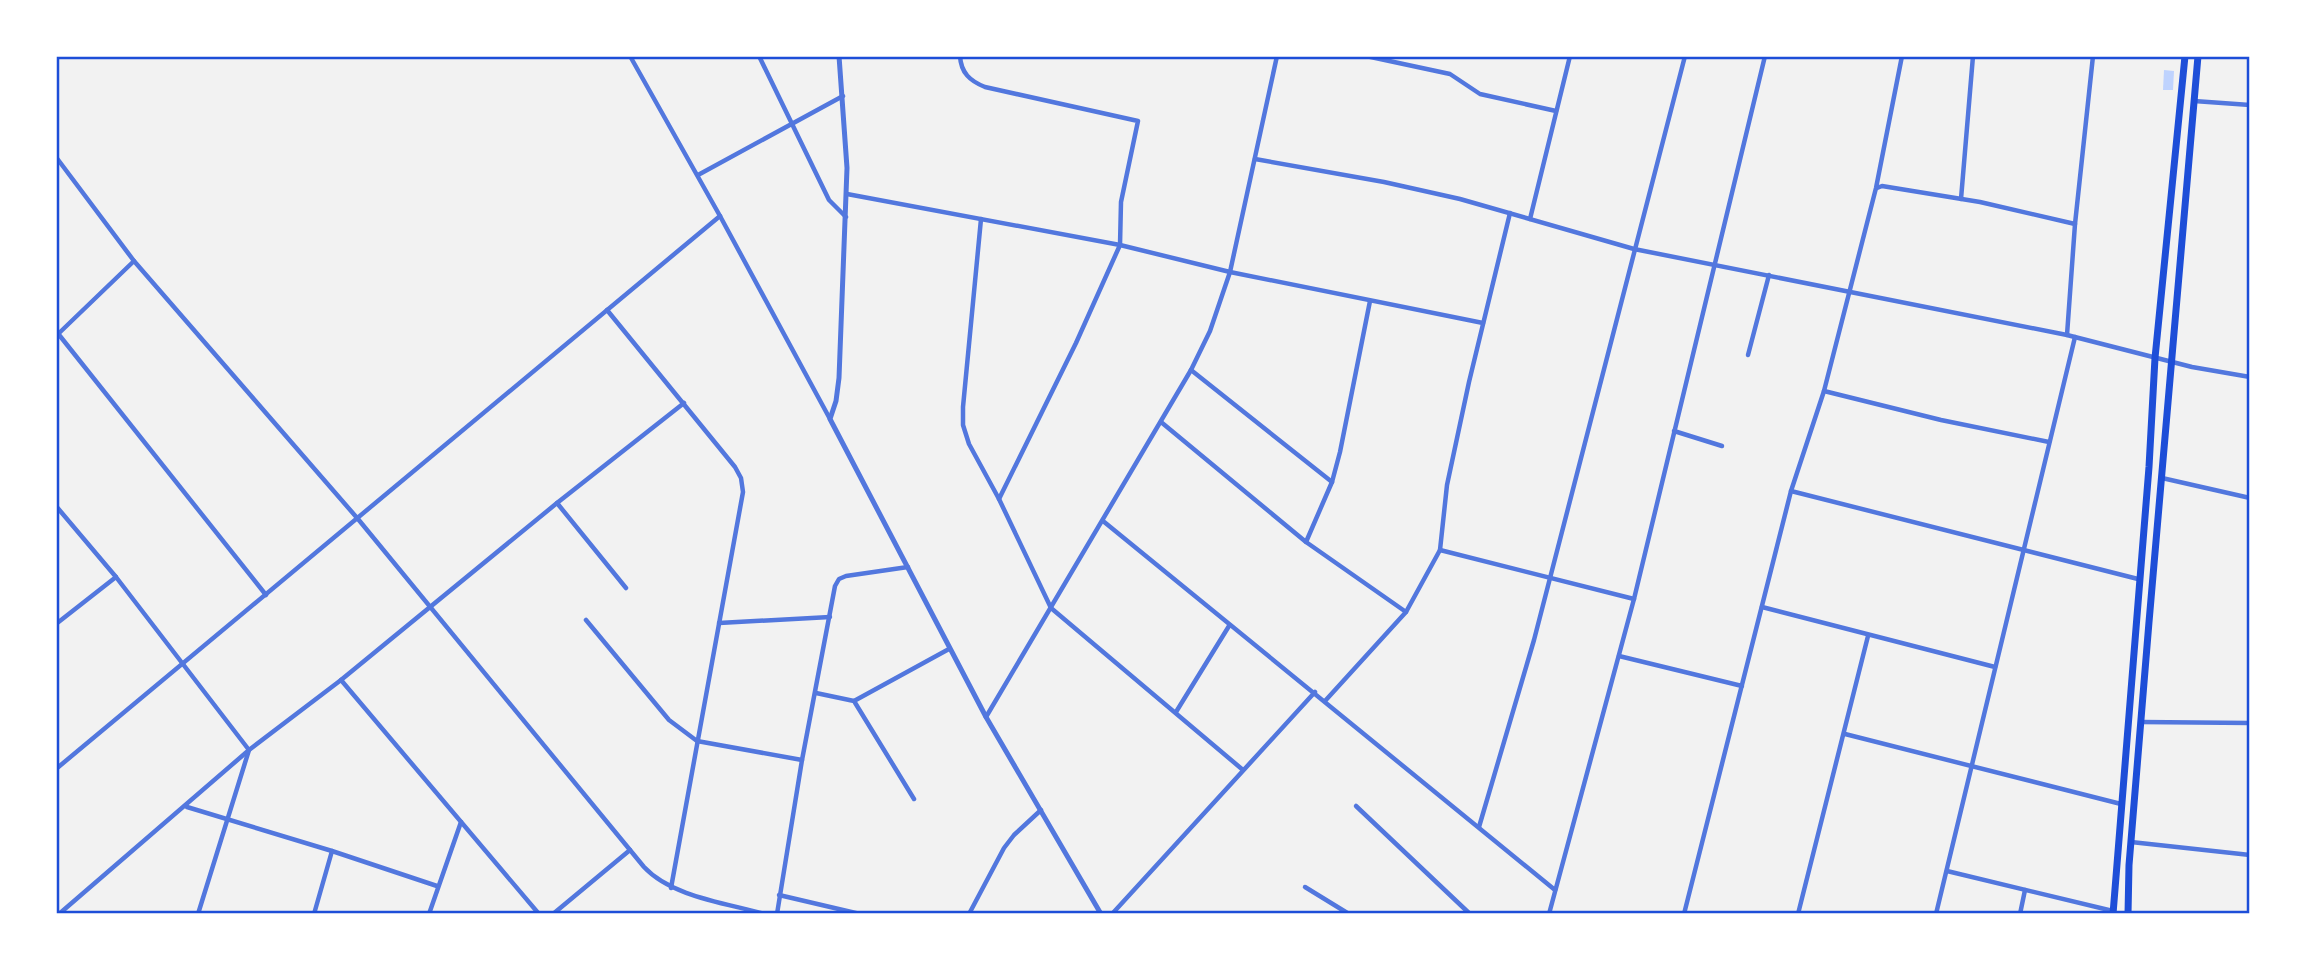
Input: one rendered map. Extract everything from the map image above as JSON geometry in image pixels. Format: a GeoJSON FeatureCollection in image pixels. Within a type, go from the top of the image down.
{"type":"FeatureCollection","features":[{"type":"Feature","properties":{"kind":"highway"},"geometry":{"type":"LineString","coordinates":[[2113,912],[2149,467],[2155,358],[2185,56]]}},
{"type":"Feature","properties":{"kind":"highway"},"geometry":{"type":"LineString","coordinates":[[2128,914],[2131,842],[2198,56]]}},
{"type":"Feature","properties":{"kind":"street"},"geometry":{"type":"LineString","coordinates":[[631,56],[830,419],[986,717],[1101,914]]}},
{"type":"Feature","properties":{"kind":"street"},"geometry":{"type":"LineString","coordinates":[[759,56],[830,200],[846,217]]}},
{"type":"Feature","properties":{"kind":"street"},"geometry":{"type":"LineString","coordinates":[[830,419],[839,378],[847,194],[839,56]]}},
{"type":"Feature","properties":{"kind":"street"},"geometry":{"type":"LineString","coordinates":[[960,56],[967,77],[985,87],[1139,121],[1122,193],[1120,245],[1076,343],[999,499]]}},
{"type":"Feature","properties":{"kind":"street"},"geometry":{"type":"LineString","coordinates":[[986,717],[1161,422],[1210,331],[1230,272],[1277,56]]}},
{"type":"Feature","properties":{"kind":"street"},"geometry":{"type":"LineString","coordinates":[[1366,56],[1450,74],[1480,94],[1556,111]]}},
{"type":"Feature","properties":{"kind":"street"},"geometry":{"type":"LineString","coordinates":[[1530,219],[1570,56]]}},
{"type":"Feature","properties":{"kind":"street"},"geometry":{"type":"LineString","coordinates":[[1479,827],[1534,640],[1685,56]]}},
{"type":"Feature","properties":{"kind":"street"},"geometry":{"type":"LineString","coordinates":[[1549,914],[1634,599],[1765,56]]}},
{"type":"Feature","properties":{"kind":"street"},"geometry":{"type":"LineString","coordinates":[[1684,914],[1791,491],[1824,391],[1850,291],[1876,188],[1902,56]]}},
{"type":"Feature","properties":{"kind":"street"},"geometry":{"type":"LineString","coordinates":[[1961,199],[1973,56]]}},
{"type":"Feature","properties":{"kind":"street"},"geometry":{"type":"LineString","coordinates":[[2067,335],[2075,224],[2093,56]]}},
{"type":"Feature","properties":{"kind":"street"},"geometry":{"type":"LineString","coordinates":[[698,175],[843,96]]}},
{"type":"Feature","properties":{"kind":"street"},"geometry":{"type":"LineString","coordinates":[[2193,101],[2250,104]]}},
{"type":"Feature","properties":{"kind":"street"},"geometry":{"type":"LineString","coordinates":[[56,157],[134,261],[358,519],[656,879],[671,888],[765,914]]}},
{"type":"Feature","properties":{"kind":"street"},"geometry":{"type":"LineString","coordinates":[[1255,159],[1384,181],[1634,249],[2067,335],[2192,367],[2250,377]]}},
{"type":"Feature","properties":{"kind":"street"},"geometry":{"type":"LineString","coordinates":[[1876,188],[1882,186],[1961,199],[2075,224]]}},
{"type":"Feature","properties":{"kind":"street"},"geometry":{"type":"LineString","coordinates":[[847,194],[1120,245],[1230,272],[1483,323]]}},
{"type":"Feature","properties":{"kind":"street"},"geometry":{"type":"LineString","coordinates":[[1325,701],[1406,612],[1440,550],[1447,485],[1510,214]]}},
{"type":"Feature","properties":{"kind":"street"},"geometry":{"type":"LineString","coordinates":[[56,769],[720,216]]}},
{"type":"Feature","properties":{"kind":"street"},"geometry":{"type":"LineString","coordinates":[[981,219],[963,407],[963,425],[969,444],[999,499],[1051,608],[1243,770]]}},
{"type":"Feature","properties":{"kind":"street"},"geometry":{"type":"LineString","coordinates":[[134,261],[57,334],[266,594]]}},
{"type":"Feature","properties":{"kind":"street"},"geometry":{"type":"LineString","coordinates":[[1748,355],[1769,275]]}},
{"type":"Feature","properties":{"kind":"street"},"geometry":{"type":"LineString","coordinates":[[1306,542],[1332,482],[1340,452],[1370,300]]}},
{"type":"Feature","properties":{"kind":"street"},"geometry":{"type":"LineString","coordinates":[[607,310],[735,467],[741,478],[743,492],[671,888]]}},
{"type":"Feature","properties":{"kind":"street"},"geometry":{"type":"LineString","coordinates":[[1936,914],[2075,337]]}},
{"type":"Feature","properties":{"kind":"street"},"geometry":{"type":"LineString","coordinates":[[1191,370],[1332,482]]}},
{"type":"Feature","properties":{"kind":"street"},"geometry":{"type":"LineString","coordinates":[[1824,391],[1941,420],[2049,442]]}},
{"type":"Feature","properties":{"kind":"street"},"geometry":{"type":"LineString","coordinates":[[59,914],[249,750],[341,680],[556,503],[684,403]]}},
{"type":"Feature","properties":{"kind":"street"},"geometry":{"type":"LineString","coordinates":[[1161,422],[1306,542],[1406,612]]}},
{"type":"Feature","properties":{"kind":"street"},"geometry":{"type":"LineString","coordinates":[[1674,431],[1722,446]]}},
{"type":"Feature","properties":{"kind":"street"},"geometry":{"type":"LineString","coordinates":[[2161,478],[2250,498]]}},
{"type":"Feature","properties":{"kind":"street"},"geometry":{"type":"LineString","coordinates":[[1791,491],[2138,579]]}},
{"type":"Feature","properties":{"kind":"street"},"geometry":{"type":"LineString","coordinates":[[556,503],[626,588]]}},
{"type":"Feature","properties":{"kind":"street"},"geometry":{"type":"LineString","coordinates":[[56,506],[116,577],[249,750]]}},
{"type":"Feature","properties":{"kind":"street"},"geometry":{"type":"LineString","coordinates":[[1103,521],[1555,890]]}},
{"type":"Feature","properties":{"kind":"street"},"geometry":{"type":"LineString","coordinates":[[1440,550],[1634,599]]}},
{"type":"Feature","properties":{"kind":"street"},"geometry":{"type":"LineString","coordinates":[[776,914],[802,760],[839,579],[908,567]]}},
{"type":"Feature","properties":{"kind":"street"},"geometry":{"type":"LineString","coordinates":[[56,624],[116,577]]}},
{"type":"Feature","properties":{"kind":"street"},"geometry":{"type":"LineString","coordinates":[[1762,607],[1995,667]]}},
{"type":"Feature","properties":{"kind":"street"},"geometry":{"type":"LineString","coordinates":[[719,623],[830,617]]}},
{"type":"Feature","properties":{"kind":"street"},"geometry":{"type":"LineString","coordinates":[[586,620],[669,720],[697,741],[802,760]]}},
{"type":"Feature","properties":{"kind":"street"},"geometry":{"type":"LineString","coordinates":[[1176,712],[1229,626]]}},
{"type":"Feature","properties":{"kind":"street"},"geometry":{"type":"LineString","coordinates":[[1798,914],[1868,636]]}},
{"type":"Feature","properties":{"kind":"street"},"geometry":{"type":"LineString","coordinates":[[816,693],[854,701],[949,649]]}},
{"type":"Feature","properties":{"kind":"street"},"geometry":{"type":"LineString","coordinates":[[1619,656],[1742,686]]}},
{"type":"Feature","properties":{"kind":"street"},"geometry":{"type":"LineString","coordinates":[[341,680],[539,914]]}},
{"type":"Feature","properties":{"kind":"street"},"geometry":{"type":"LineString","coordinates":[[1112,914],[1315,692]]}},
{"type":"Feature","properties":{"kind":"street"},"geometry":{"type":"LineString","coordinates":[[854,701],[914,799]]}},
{"type":"Feature","properties":{"kind":"street"},"geometry":{"type":"LineString","coordinates":[[2141,722],[2250,723]]}},
{"type":"Feature","properties":{"kind":"street"},"geometry":{"type":"LineString","coordinates":[[1845,734],[2121,804]]}},
{"type":"Feature","properties":{"kind":"street"},"geometry":{"type":"LineString","coordinates":[[198,914],[249,750]]}},
{"type":"Feature","properties":{"kind":"street"},"geometry":{"type":"LineString","coordinates":[[1356,806],[1470,914]]}},
{"type":"Feature","properties":{"kind":"street"},"geometry":{"type":"LineString","coordinates":[[186,807],[437,886]]}},
{"type":"Feature","properties":{"kind":"street"},"geometry":{"type":"LineString","coordinates":[[969,914],[1004,848],[1042,809]]}},
{"type":"Feature","properties":{"kind":"street"},"geometry":{"type":"LineString","coordinates":[[429,914],[461,821]]}},
{"type":"Feature","properties":{"kind":"street"},"geometry":{"type":"LineString","coordinates":[[2131,842],[2250,855]]}},
{"type":"Feature","properties":{"kind":"street"},"geometry":{"type":"LineString","coordinates":[[553,914],[630,850]]}},
{"type":"Feature","properties":{"kind":"street"},"geometry":{"type":"LineString","coordinates":[[314,914],[332,851]]}},
{"type":"Feature","properties":{"kind":"street"},"geometry":{"type":"LineString","coordinates":[[1947,871],[2113,912]]}},
{"type":"Feature","properties":{"kind":"street"},"geometry":{"type":"LineString","coordinates":[[1305,887],[1349,914]]}},
{"type":"Feature","properties":{"kind":"street"},"geometry":{"type":"LineString","coordinates":[[2020,914],[2025,890]]}},
{"type":"Feature","properties":{"kind":"street"},"geometry":{"type":"LineString","coordinates":[[779,895],[860,914]]}},
{"type":"Feature","properties":{"kind":"water"},"geometry":{"type":"Polygon","coordinates":[[[2164,70],[2174,71],[2173,90],[2163,90],[2164,70]]]}}]}
